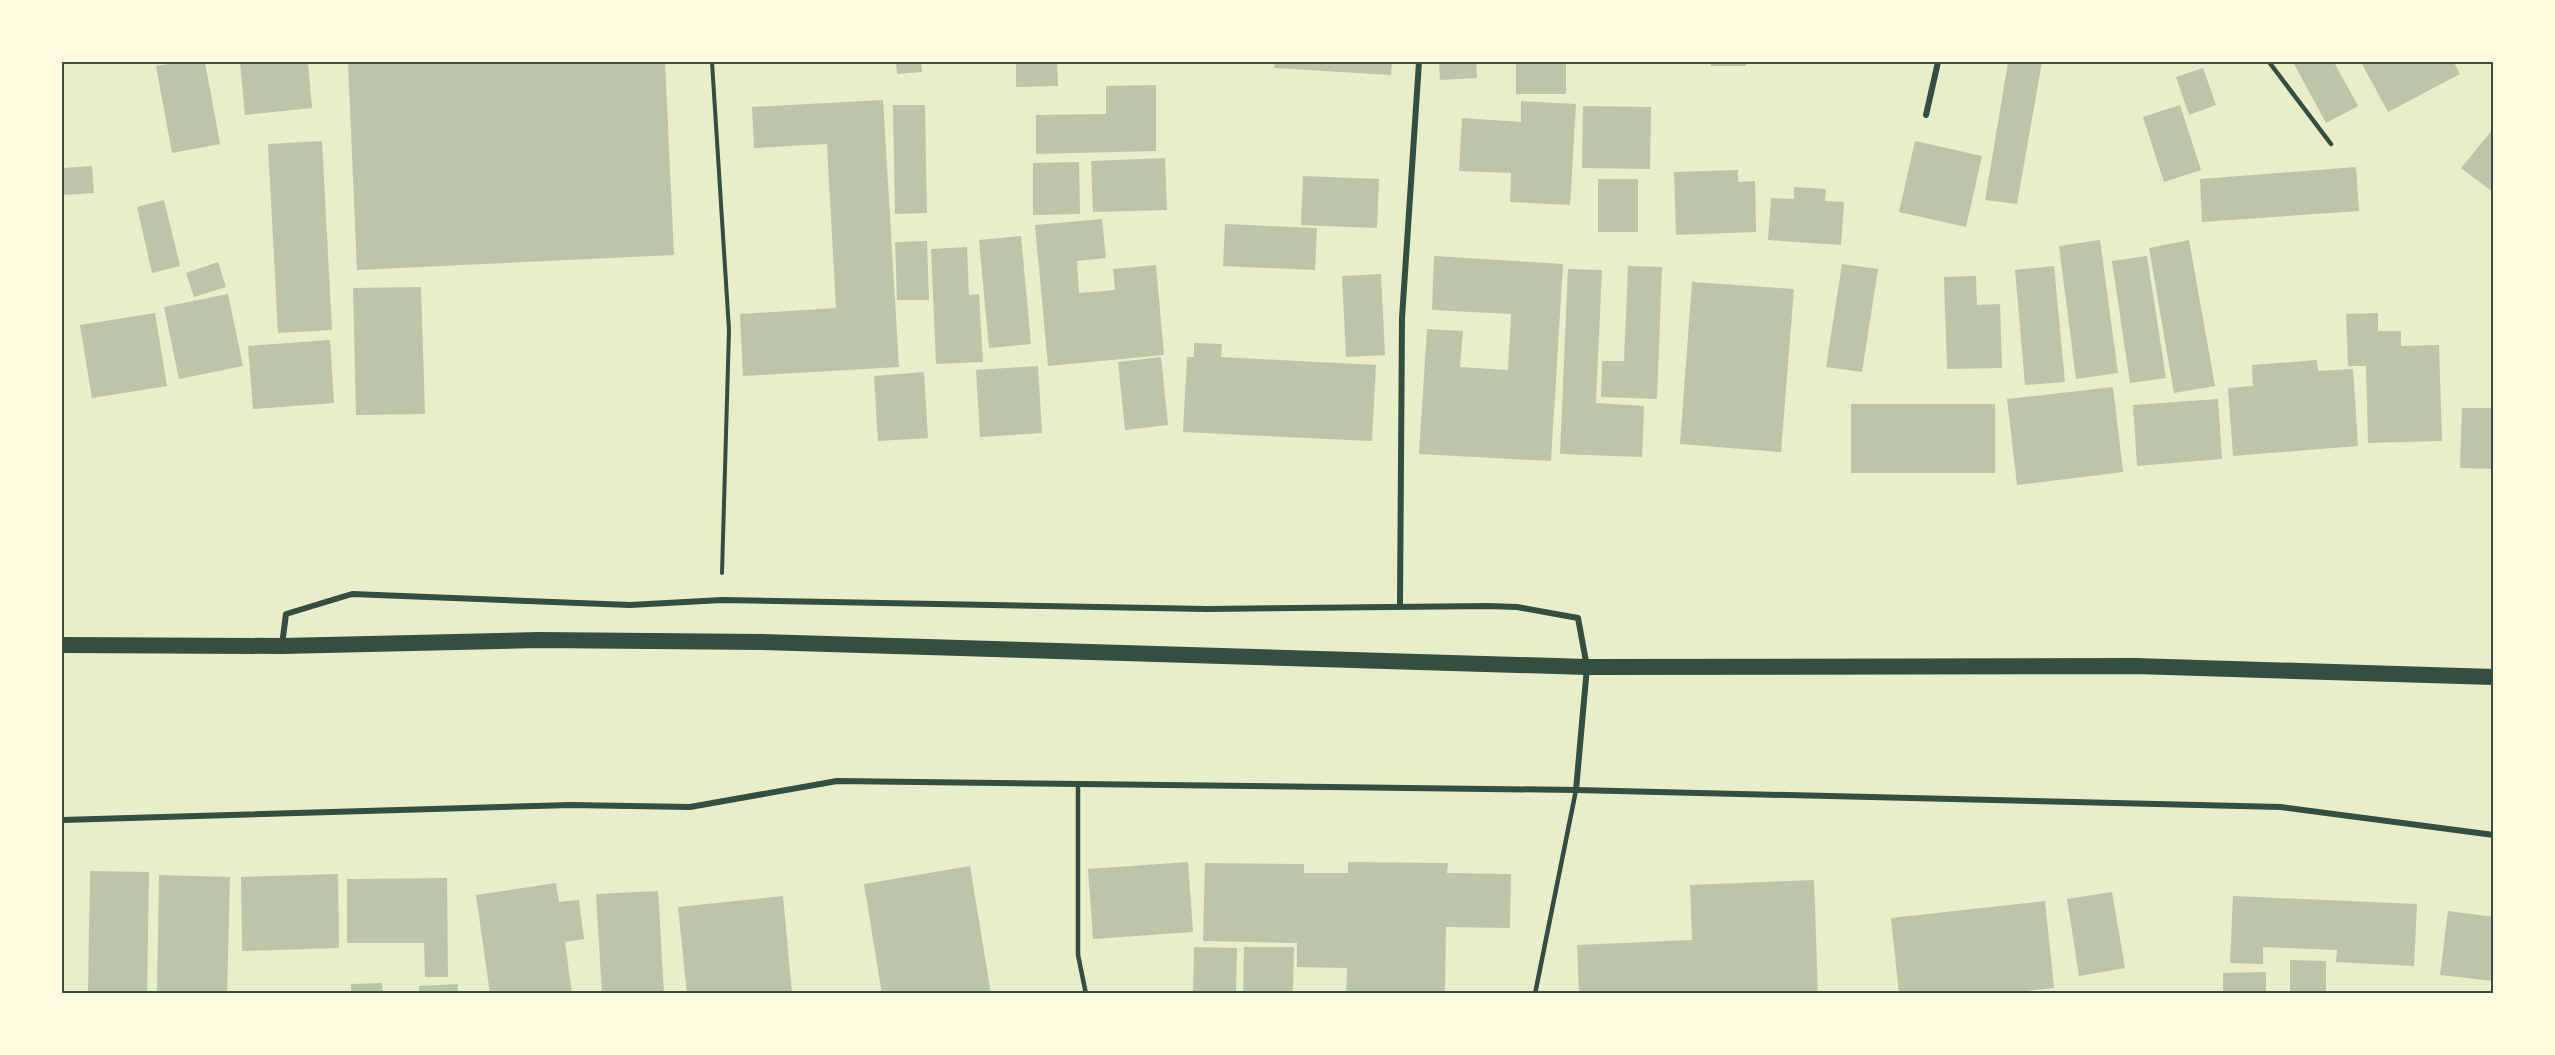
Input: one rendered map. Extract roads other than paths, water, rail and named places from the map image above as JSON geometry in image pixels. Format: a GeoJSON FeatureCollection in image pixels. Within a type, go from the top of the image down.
{"type":"FeatureCollection","features":[{"type":"Feature","properties":{"kind":"highway"},"geometry":{"type":"LineString","coordinates":[[62,645],[282,646],[539,640],[761,642],[1587,667],[2135,666],[2493,677]]}},
{"type":"Feature","properties":{"kind":"street"},"geometry":{"type":"LineString","coordinates":[[1400,605],[1402,318],[1419,62]]}},
{"type":"Feature","properties":{"kind":"street"},"geometry":{"type":"LineString","coordinates":[[1926,115],[1938,62]]}},
{"type":"Feature","properties":{"kind":"street"},"geometry":{"type":"LineString","coordinates":[[282,646],[286,614],[352,594],[630,605],[722,600],[1183,609],[1400,605],[1517,607],[1578,618],[1587,667],[1576,790]]}},
{"type":"Feature","properties":{"kind":"street"},"geometry":{"type":"LineString","coordinates":[[62,820],[570,805],[690,807],[837,781],[1576,790],[2281,807],[2493,835]]}},
{"type":"Feature","properties":{"kind":"lane"},"geometry":{"type":"LineString","coordinates":[[2269,62],[2331,144]]}},
{"type":"Feature","properties":{"kind":"lane"},"geometry":{"type":"LineString","coordinates":[[1078,784],[1078,955],[1086,993]]}},
{"type":"Feature","properties":{"kind":"lane"},"geometry":{"type":"LineString","coordinates":[[1535,993],[1576,790]]}}]}
